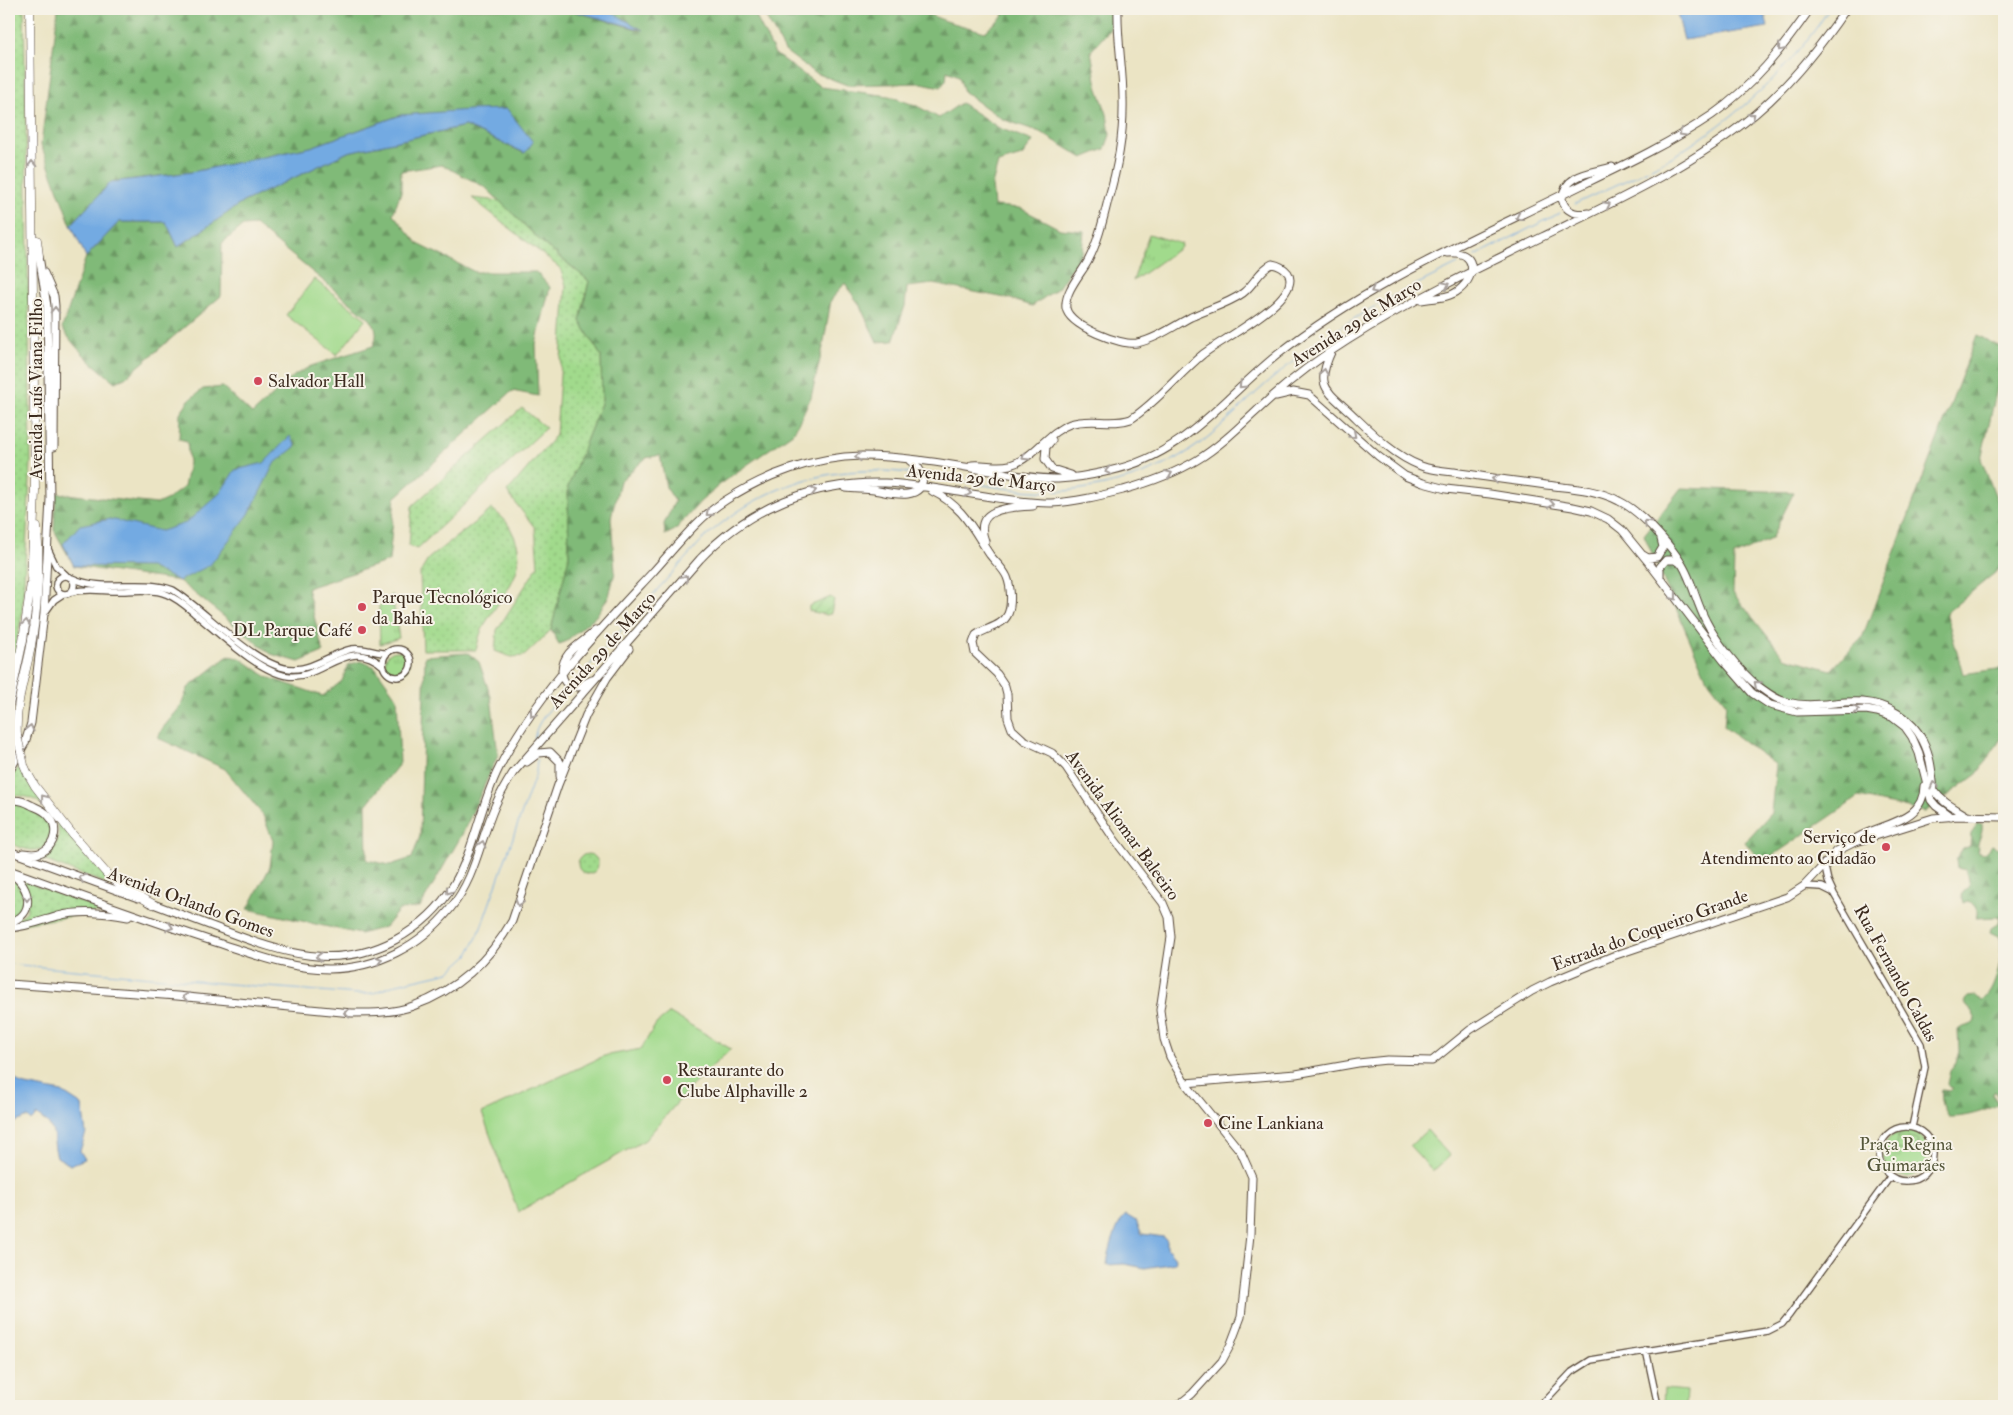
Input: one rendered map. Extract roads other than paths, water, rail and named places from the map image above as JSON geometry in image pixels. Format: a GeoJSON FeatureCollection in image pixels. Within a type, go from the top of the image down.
{"type":"FeatureCollection","features":[{"type":"Feature","properties":{"kind":"highway","name":"Avenida Luís Viana Filho"},"geometry":{"type":"LineString","coordinates":[[9,705],[23,640],[31,583],[34,491],[30,9]]}},
{"type":"Feature","properties":{"kind":"highway"},"geometry":{"type":"LineString","coordinates":[[32,191],[39,256]]}},
{"type":"Feature","properties":{"kind":"highway"},"geometry":{"type":"LineString","coordinates":[[34,491],[39,550],[38,591],[30,651],[17,708],[17,736],[24,765],[35,786],[107,874],[124,888],[153,904]]}},
{"type":"Feature","properties":{"kind":"main road"},"geometry":{"type":"LineString","coordinates":[[960,467],[1003,466],[1015,463],[1026,458],[1062,428],[1080,422],[1097,420],[1126,421],[1136,416],[1202,354],[1252,322],[1287,292],[1290,282],[1289,274],[1277,265],[1272,264],[1243,293],[1147,340],[1132,344],[1114,340],[1080,325],[1069,316],[1066,310],[1066,301],[1093,252],[1112,187],[1121,146],[1124,98],[1118,9]]}},
{"type":"Feature","properties":{"kind":"main road","name":"Avenida 29 de Março"},"geometry":{"type":"LineString","coordinates":[[367,951],[386,944],[414,928],[426,918],[447,894],[463,866],[487,792],[501,763],[520,731],[562,677],[562,664],[568,652],[593,634],[692,529],[724,501],[758,482],[782,472],[826,460],[858,456],[907,459],[1042,478],[1062,479],[1131,465],[1152,457],[1172,447],[1275,357],[1312,328],[1366,294],[1442,254],[1627,163],[1687,131],[1723,107],[1761,70],[1789,38],[1810,9]]}},
{"type":"Feature","properties":{"kind":"main road","name":"Avenida 29 de Março"},"geometry":{"type":"LineString","coordinates":[[331,970],[361,965],[386,958],[412,945],[441,920],[460,897],[470,878],[495,806],[513,773],[712,546],[742,522],[785,499],[829,487],[879,483],[1027,502],[1054,503],[1125,490],[1182,468],[1201,458],[1222,442],[1302,372],[1332,350],[1411,303],[1671,173],[1713,145],[1749,118],[1780,91],[1806,63],[1846,9]]}},
{"type":"Feature","properties":{"kind":"main road"},"geometry":{"type":"LineString","coordinates":[[1592,213],[1571,212],[1564,206],[1562,195],[1569,182],[1578,175],[1627,163]]}},
{"type":"Feature","properties":{"kind":"main road"},"geometry":{"type":"LineString","coordinates":[[1411,303],[1455,293],[1464,285],[1471,273],[1471,263],[1466,256],[1456,252],[1442,254]]}},
{"type":"Feature","properties":{"kind":"main road","name":"Avenida Luís Viana Filho"},"geometry":{"type":"LineString","coordinates":[[9,772],[25,743],[31,724],[44,614],[50,499],[47,306],[39,256]]}},
{"type":"Feature","properties":{"kind":"main road"},"geometry":{"type":"LineString","coordinates":[[1332,350],[1323,374],[1323,382],[1326,388],[1383,443],[1398,454],[1422,466],[1601,494],[1619,501],[1634,511],[1659,535],[1685,569],[1706,621],[1718,640],[1756,684],[1777,699],[1789,703],[1822,705],[1862,702],[1877,704],[1899,714],[1919,732],[1924,742],[1934,790],[1938,796],[1968,816]]}},
{"type":"Feature","properties":{"kind":"main road"},"geometry":{"type":"LineString","coordinates":[[1271,398],[1291,392],[1309,395],[1378,456],[1405,476],[1424,483],[1446,489],[1490,494],[1591,511],[1608,519],[1622,530],[1724,661],[1752,693],[1770,705],[1797,712],[1866,710],[1892,718],[1905,728],[1912,737],[1919,753],[1931,800],[1936,806],[1951,816]]}},
{"type":"Feature","properties":{"kind":"main road"},"geometry":{"type":"LineString","coordinates":[[1080,422],[1055,437],[1046,447],[1044,453],[1045,459],[1052,469],[1063,474],[1082,476]]}},
{"type":"Feature","properties":{"kind":"main road"},"geometry":{"type":"LineString","coordinates":[[829,487],[870,490],[899,496],[923,488],[921,471],[907,459]]}},
{"type":"Feature","properties":{"kind":"main road","name":"Avenida Aliomar Baleeiro"},"geometry":{"type":"LineString","coordinates":[[923,488],[950,500],[961,511],[1000,567]]}},
{"type":"Feature","properties":{"kind":"main road","name":"Avenida Aliomar Baleeiro"},"geometry":{"type":"LineString","coordinates":[[1054,503],[1005,508],[988,516],[983,526],[983,535],[986,544],[1008,581],[1010,598],[1008,613],[1002,621],[976,635],[973,648],[975,653],[998,674],[1005,686],[1008,718],[1012,730],[1024,740],[1052,753],[1066,767],[1114,838],[1164,903],[1169,917],[1171,937],[1161,1003],[1161,1023],[1170,1058],[1185,1083],[1241,1152],[1250,1169],[1253,1184],[1241,1317],[1222,1361],[1192,1394],[1177,1406]]}},
{"type":"Feature","properties":{"kind":"main road"},"geometry":{"type":"LineString","coordinates":[[1639,552],[1648,558],[1657,557],[1662,547],[1659,535]]}},
{"type":"Feature","properties":{"kind":"main road"},"geometry":{"type":"LineString","coordinates":[[1662,581],[1659,573],[1660,567],[1666,560],[1675,560],[1685,569]]}},
{"type":"Feature","properties":{"kind":"main road"},"geometry":{"type":"LineString","coordinates":[[9,984],[177,996],[352,1013],[374,1013],[413,1006],[454,986],[473,972],[487,957],[503,936],[512,920],[558,786],[586,714],[607,678],[667,599]]}},
{"type":"Feature","properties":{"kind":"main road"},"geometry":{"type":"LineString","coordinates":[[562,677],[568,685],[574,687],[583,685],[599,676]]}},
{"type":"Feature","properties":{"kind":"main road"},"geometry":{"type":"LineString","coordinates":[[513,773],[539,753],[550,752],[558,758],[561,766],[558,786]]}},
{"type":"Feature","properties":{"kind":"main road"},"geometry":{"type":"LineString","coordinates":[[1845,846],[1860,834],[1909,815],[1922,800],[1924,776]]}},
{"type":"Feature","properties":{"kind":"main road"},"geometry":{"type":"LineString","coordinates":[[9,801],[19,800],[41,810],[49,816],[55,830],[50,845],[42,852],[28,854],[9,851]]}},
{"type":"Feature","properties":{"kind":"main road","name":"Estrada do Coqueiro Grande"},"geometry":{"type":"LineString","coordinates":[[1185,1083],[1296,1074],[1387,1060],[1432,1061],[1470,1030],[1532,991],[1550,982],[1613,956],[1778,901],[1804,886],[1837,851],[1845,846],[1920,822],[1951,816],[2004,817]]}},
{"type":"Feature","properties":{"kind":"main road","name":"Avenida Orlando Gomes"},"geometry":{"type":"LineString","coordinates":[[9,851],[288,953],[329,957],[367,951]]}},
{"type":"Feature","properties":{"kind":"main road"},"geometry":{"type":"LineString","coordinates":[[9,871],[22,882],[27,890],[28,898],[24,912],[18,918],[9,922]]}},
{"type":"Feature","properties":{"kind":"main road","name":"Avenida Orlando Gomes"},"geometry":{"type":"LineString","coordinates":[[9,871],[148,920],[268,959],[310,969],[331,970]]}},
{"type":"Feature","properties":{"kind":"main road"},"geometry":{"type":"LineString","coordinates":[[9,928],[33,925],[59,916],[85,912],[101,912],[148,920]]}},
{"type":"Feature","properties":{"kind":"street"},"geometry":{"type":"LineString","coordinates":[[47,539],[53,561],[75,583],[72,592]]}},
{"type":"Feature","properties":{"kind":"street"},"geometry":{"type":"LineString","coordinates":[[63,594],[58,591],[56,585],[58,579],[69,576],[90,584],[158,586],[173,590],[264,660],[283,668],[302,669],[356,648],[386,653],[396,649],[404,651],[410,657],[411,665],[404,675],[396,678],[388,675],[382,661],[386,653]]}},
{"type":"Feature","properties":{"kind":"street"},"geometry":{"type":"LineString","coordinates":[[44,614],[54,600],[63,594],[72,592],[84,590],[154,592],[166,594],[186,606],[263,667],[282,675],[295,676],[303,674],[342,658],[358,654],[369,657],[383,666]]}},
{"type":"Feature","properties":{"kind":"street","name":"Rua Fernando Caldas"},"geometry":{"type":"LineString","coordinates":[[1824,864],[1828,881],[1834,894],[1921,1044],[1924,1067],[1912,1127]]}},
{"type":"Feature","properties":{"kind":"street"},"geometry":{"type":"LineString","coordinates":[[1822,887],[1828,881]]}},
{"type":"Feature","properties":{"kind":"street","name":"Rua Fernando Caldas"},"geometry":{"type":"LineString","coordinates":[[1804,886],[1822,887],[1834,894]]}},
{"type":"Feature","properties":{"kind":"street"},"geometry":{"type":"LineString","coordinates":[[1912,1127],[1925,1134],[1931,1144],[1933,1154],[1931,1164],[1924,1174],[1912,1181],[1901,1181],[1890,1177],[1882,1169],[1878,1159],[1882,1140],[1891,1130],[1898,1128],[1912,1127]]}},
{"type":"Feature","properties":{"kind":"street"},"geometry":{"type":"LineString","coordinates":[[1540,1406],[1572,1372],[1594,1359],[1768,1331],[1782,1324],[1890,1177]]}},
{"type":"Feature","properties":{"kind":"street"},"geometry":{"type":"LineString","coordinates":[[1646,1350],[1658,1406]]}},
{"type":"Feature","properties":{"kind":"water"},"geometry":{"type":"Polygon","coordinates":[[[566,9],[606,9],[643,30],[566,9]]]}},
{"type":"Feature","properties":{"kind":"water"},"geometry":{"type":"Polygon","coordinates":[[[1676,9],[1764,9],[1768,27],[1684,40],[1676,9]]]}},
{"type":"Feature","properties":{"kind":"water"},"geometry":{"type":"Polygon","coordinates":[[[507,109],[533,142],[525,153],[465,126],[348,152],[243,202],[178,247],[166,222],[119,222],[86,257],[71,225],[111,182],[192,172],[311,147],[401,115],[507,109]]]}},
{"type":"Feature","properties":{"kind":"water"},"geometry":{"type":"Polygon","coordinates":[[[290,436],[296,446],[274,464],[249,514],[210,565],[179,581],[150,567],[74,566],[63,544],[80,525],[110,519],[161,531],[186,523],[220,493],[235,470],[264,463],[290,436]]]}},
{"type":"Feature","properties":{"kind":"water"},"geometry":{"type":"Polygon","coordinates":[[[9,1074],[21,1084],[62,1092],[82,1105],[86,1133],[80,1151],[85,1159],[70,1165],[57,1157],[52,1129],[37,1115],[31,1121],[28,1117],[9,1125],[9,1074]]]}},
{"type":"Feature","properties":{"kind":"water"},"geometry":{"type":"Polygon","coordinates":[[[1126,1215],[1136,1221],[1142,1234],[1164,1237],[1167,1241],[1167,1248],[1176,1259],[1175,1263],[1145,1268],[1124,1264],[1107,1265],[1116,1230],[1126,1215]]]}},
{"type":"Feature","properties":{"kind":"waterway"},"geometry":{"type":"LineString","coordinates":[[1575,204],[1663,162],[1698,141],[1719,125],[1761,91],[1780,72],[1814,31],[1829,9]]}},
{"type":"Feature","properties":{"kind":"waterway"},"geometry":{"type":"LineString","coordinates":[[1475,256],[1560,213]]}},
{"type":"Feature","properties":{"kind":"waterway"},"geometry":{"type":"LineString","coordinates":[[928,476],[1030,491],[1064,491],[1099,486],[1149,471],[1180,456],[1203,441],[1275,376],[1340,327],[1398,294],[1458,264]]}},
{"type":"Feature","properties":{"kind":"waterway"},"geometry":{"type":"LineString","coordinates":[[573,684],[701,541],[749,504],[774,491],[801,481],[828,475],[857,471],[917,474]]}},
{"type":"Feature","properties":{"kind":"waterway"},"geometry":{"type":"LineString","coordinates":[[535,741],[535,734],[541,720],[569,689]]}},
{"type":"Feature","properties":{"kind":"waterway"},"geometry":{"type":"LineString","coordinates":[[9,964],[358,994],[374,993],[397,984],[449,972],[468,955],[479,933],[536,773],[537,760]]}},
{"type":"Feature","properties":{"kind":"place","name":"Salvador Hall"},"geometry":{"type":"Point","coordinates":[258,381]}},
{"type":"Feature","properties":{"kind":"place","name":"Parque Tecnológico da Bahia"},"geometry":{"type":"Point","coordinates":[362,607]}},
{"type":"Feature","properties":{"kind":"place","name":"DL Parque Café"},"geometry":{"type":"Point","coordinates":[362,630]}},
{"type":"Feature","properties":{"kind":"place","name":"Serviço de Atendimento ao Cidadão"},"geometry":{"type":"Point","coordinates":[1886,847]}},
{"type":"Feature","properties":{"kind":"place","name":"Restaurante do Clube Alphaville 2"},"geometry":{"type":"Point","coordinates":[667,1080]}},
{"type":"Feature","properties":{"kind":"place","name":"Cine Lankiana"},"geometry":{"type":"Point","coordinates":[1208,1123]}},
{"type":"Feature","properties":{"kind":"park label","name":"Praça Regina Guimarães"},"geometry":{"type":"Point","coordinates":[1906,1154]}}]}
